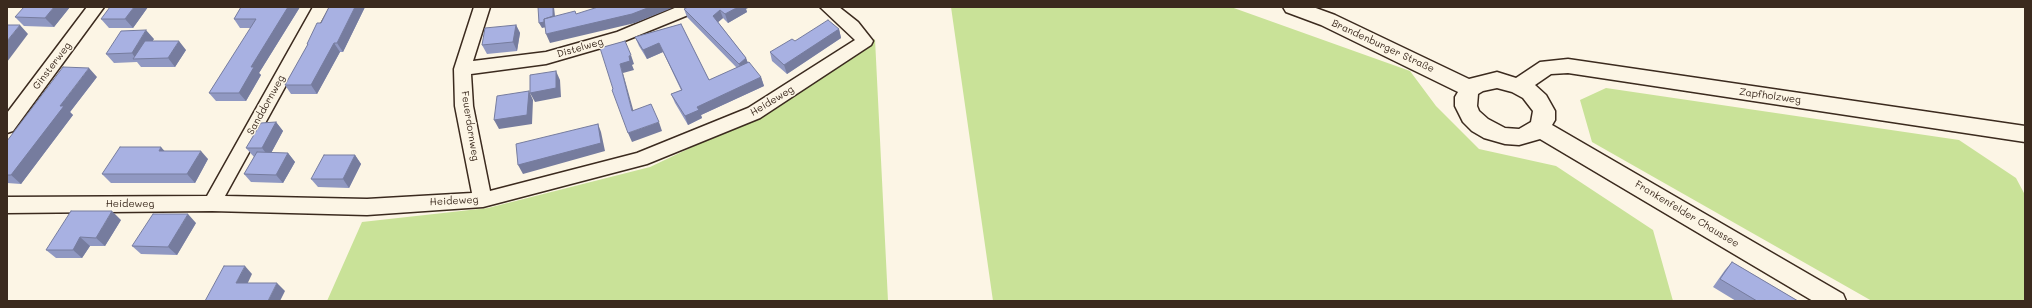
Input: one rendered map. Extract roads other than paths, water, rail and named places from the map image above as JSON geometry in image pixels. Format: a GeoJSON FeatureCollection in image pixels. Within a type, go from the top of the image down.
{"type":"FeatureCollection","features":[{"type":"Feature","properties":{"kind":"street","name":"Ginsterweg"},"geometry":{"type":"LineString","coordinates":[[7,126],[96,7]]}},
{"type":"Feature","properties":{"kind":"street","name":"Sanddornweg"},"geometry":{"type":"LineString","coordinates":[[212,203],[321,7]]}},
{"type":"Feature","properties":{"kind":"street","name":"Feuerdornweg"},"geometry":{"type":"LineString","coordinates":[[482,7],[462,69],[464,106],[483,200]]}},
{"type":"Feature","properties":{"kind":"street","name":"Distelweg"},"geometry":{"type":"LineString","coordinates":[[462,69],[546,58],[622,36],[692,7]]}},
{"type":"Feature","properties":{"kind":"street","name":"Heideweg"},"geometry":{"type":"LineString","coordinates":[[7,205],[212,203],[367,206],[483,200],[641,159],[754,113],[865,41],[852,26],[828,7]]}},
{"type":"Feature","properties":{"kind":"street","name":"Brandenburger Straße"},"geometry":{"type":"LineString","coordinates":[[1293,7],[1328,20],[1401,54],[1470,89]]}},
{"type":"Feature","properties":{"kind":"street","name":"Zapfholzweg"},"geometry":{"type":"LineString","coordinates":[[1519,86],[1547,67],[1568,66],[2025,134]]}},
{"type":"Feature","properties":{"kind":"street"},"geometry":{"type":"LineString","coordinates":[[1491,80],[1508,82],[1519,86],[1530,92],[1539,101],[1544,111],[1544,120],[1539,128],[1531,134],[1519,137],[1505,136],[1492,132],[1480,125],[1471,116],[1466,106],[1466,96],[1470,89],[1477,84],[1491,80]]}},
{"type":"Feature","properties":{"kind":"street","name":"Frankenfelder Chaussee"},"geometry":{"type":"LineString","coordinates":[[1539,128],[1834,301]]}}]}
